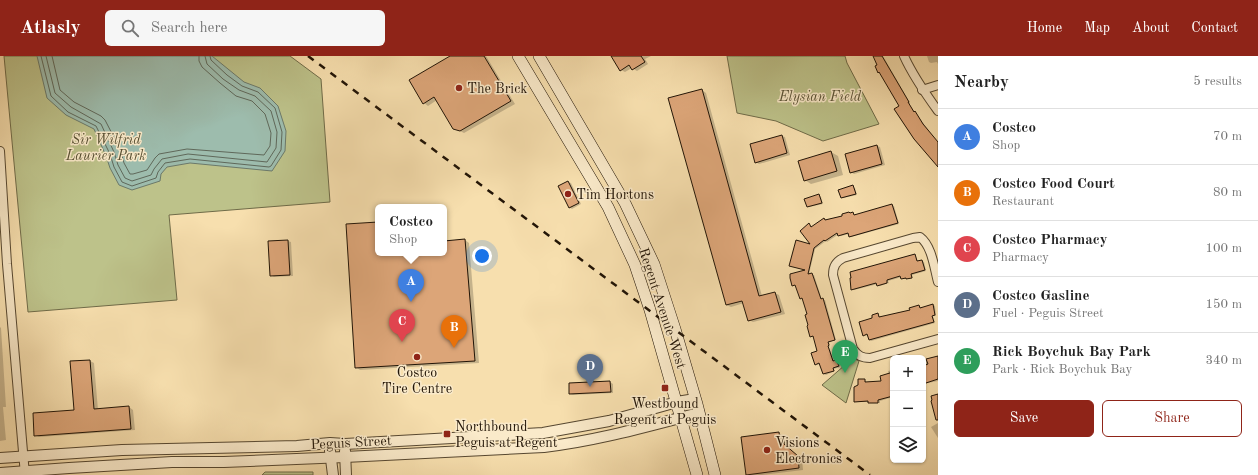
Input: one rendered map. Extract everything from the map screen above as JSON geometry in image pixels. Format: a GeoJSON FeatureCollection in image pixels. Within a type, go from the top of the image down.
{"type":"FeatureCollection","features":[{"type":"Feature","properties":{"kind":"main road","name":"Regent Avenue West"},"geometry":{"type":"LineString","coordinates":[[518,56],[608,207],[635,265],[677,402],[697,475]]}},
{"type":"Feature","properties":{"kind":"main road","name":"Regent Avenue West"},"geometry":{"type":"LineString","coordinates":[[540,56],[625,203],[654,264],[675,329],[715,475]]}},
{"type":"Feature","properties":{"kind":"main road"},"geometry":{"type":"LineString","coordinates":[[568,140],[582,130]]}},
{"type":"Feature","properties":{"kind":"street"},"geometry":{"type":"LineString","coordinates":[[904,56],[922,90],[938,111]]}},
{"type":"Feature","properties":{"kind":"street"},"geometry":{"type":"LineString","coordinates":[[922,90],[938,85]]}},
{"type":"Feature","properties":{"kind":"street"},"geometry":{"type":"LineString","coordinates":[[0,151],[4,264],[25,473]]}},
{"type":"Feature","properties":{"kind":"street"},"geometry":{"type":"LineString","coordinates":[[938,282],[928,246],[920,237],[844,258],[837,261],[833,268],[833,275],[853,349],[857,355],[863,358],[870,358],[938,339]]}},
{"type":"Feature","properties":{"kind":"street","name":"Peguis Street"},"geometry":{"type":"LineString","coordinates":[[0,458],[122,450],[297,446],[330,443],[345,444],[543,433],[609,421],[677,402],[695,399]]}},
{"type":"Feature","properties":{"kind":"street","name":"Peguis Street"},"geometry":{"type":"LineString","coordinates":[[0,473],[25,473],[69,468],[172,462],[224,462],[544,447],[572,444],[614,435],[699,413]]}},
{"type":"Feature","properties":{"kind":"street"},"geometry":{"type":"LineString","coordinates":[[330,443],[333,475]]}},
{"type":"Feature","properties":{"kind":"street"},"geometry":{"type":"LineString","coordinates":[[345,444],[346,475]]}},
{"type":"Feature","properties":{"kind":"green space","name":"Sir Wilfrid Laurier Park"},"geometry":{"type":"Polygon","coordinates":[[[4,56],[290,56],[321,79],[330,202],[169,215],[177,300],[28,312],[4,56]]]}},
{"type":"Feature","properties":{"kind":"green space","name":"Elysian Field"},"geometry":{"type":"Polygon","coordinates":[[[727,56],[845,56],[847,63],[879,124],[823,141],[776,121],[737,113],[727,56]]]}},
{"type":"Feature","properties":{"kind":"green space"},"geometry":{"type":"Polygon","coordinates":[[[853,358],[859,361],[846,403],[822,385],[853,358]]]}},
{"type":"Feature","properties":{"kind":"green space"},"geometry":{"type":"Polygon","coordinates":[[[265,472],[313,472],[313,475],[262,475],[265,472]]]}},
{"type":"Feature","properties":{"kind":"water"},"geometry":{"type":"Polygon","coordinates":[[[37,56],[212,56],[244,82],[260,88],[278,106],[286,131],[285,151],[272,171],[190,163],[167,167],[161,174],[160,181],[132,190],[119,185],[110,168],[94,129],[66,115],[47,98],[37,56]]]}},
{"type":"Feature","properties":{"kind":"building","name":"The Brick"},"geometry":{"type":"Polygon","coordinates":[[[450,56],[484,56],[511,101],[460,131],[453,129],[434,97],[423,104],[409,80],[450,56]]]}},
{"type":"Feature","properties":{"kind":"building"},"geometry":{"type":"Polygon","coordinates":[[[611,56],[641,56],[645,62],[632,70],[629,65],[620,71],[611,56]]]}},
{"type":"Feature","properties":{"kind":"building"},"geometry":{"type":"Polygon","coordinates":[[[873,56],[882,56],[914,112],[915,111],[923,124],[938,142],[938,167],[914,139],[894,109],[899,106],[879,72],[878,73],[875,66],[877,65],[873,56]]]}},
{"type":"Feature","properties":{"kind":"building"},"geometry":{"type":"Polygon","coordinates":[[[702,89],[759,296],[775,292],[781,312],[748,321],[742,301],[726,305],[668,98],[702,89]]]}},
{"type":"Feature","properties":{"kind":"building"},"geometry":{"type":"Polygon","coordinates":[[[782,135],[787,153],[755,163],[750,144],[782,135]]]}},
{"type":"Feature","properties":{"kind":"building"},"geometry":{"type":"Polygon","coordinates":[[[877,145],[882,164],[850,173],[845,154],[877,145]]]}},
{"type":"Feature","properties":{"kind":"building"},"geometry":{"type":"Polygon","coordinates":[[[831,151],[837,171],[804,181],[798,161],[831,151]]]}},
{"type":"Feature","properties":{"kind":"building","name":"Tim Hortons"},"geometry":{"type":"Polygon","coordinates":[[[568,181],[579,203],[569,208],[558,186],[568,181]]]}},
{"type":"Feature","properties":{"kind":"building"},"geometry":{"type":"Polygon","coordinates":[[[853,185],[856,194],[841,198],[838,190],[853,185]]]}},
{"type":"Feature","properties":{"kind":"building"},"geometry":{"type":"Polygon","coordinates":[[[819,194],[822,203],[807,207],[804,199],[819,194]]]}},
{"type":"Feature","properties":{"kind":"building"},"geometry":{"type":"Polygon","coordinates":[[[892,204],[898,223],[849,237],[848,233],[838,236],[837,233],[825,241],[824,240],[814,248],[808,274],[812,273],[821,299],[823,298],[835,340],[828,342],[828,346],[833,361],[836,360],[839,366],[833,368],[834,371],[823,374],[819,363],[815,365],[811,353],[817,351],[813,336],[810,337],[805,315],[807,314],[802,298],[800,299],[795,285],[792,286],[790,278],[790,274],[805,270],[789,266],[796,240],[810,244],[800,231],[809,223],[811,227],[824,218],[825,220],[842,216],[842,214],[849,212],[853,212],[854,215],[892,204]]]}},
{"type":"Feature","properties":{"kind":"building"},"geometry":{"type":"Polygon","coordinates":[[[375,222],[375,256],[447,256],[447,241],[465,239],[475,361],[355,368],[346,224],[375,222]]]}},
{"type":"Feature","properties":{"kind":"building"},"geometry":{"type":"Polygon","coordinates":[[[288,240],[290,275],[270,276],[268,241],[288,240]]]}},
{"type":"Feature","properties":{"kind":"building"},"geometry":{"type":"Polygon","coordinates":[[[915,254],[917,261],[922,260],[925,270],[911,274],[912,278],[901,279],[900,276],[887,280],[887,283],[877,286],[876,283],[851,290],[850,272],[915,254]]]}},
{"type":"Feature","properties":{"kind":"building"},"geometry":{"type":"Polygon","coordinates":[[[933,304],[935,315],[932,316],[934,322],[869,340],[867,334],[863,336],[859,322],[872,318],[872,315],[878,313],[879,317],[910,310],[909,308],[919,305],[920,308],[933,304]]]}},
{"type":"Feature","properties":{"kind":"building"},"geometry":{"type":"Polygon","coordinates":[[[938,356],[938,379],[926,383],[926,365],[928,364],[926,359],[938,356]]]}},
{"type":"Feature","properties":{"kind":"building"},"geometry":{"type":"Polygon","coordinates":[[[90,360],[94,409],[129,406],[131,429],[34,436],[33,413],[74,410],[70,361],[90,360]]]}},
{"type":"Feature","properties":{"kind":"building"},"geometry":{"type":"Polygon","coordinates":[[[890,373],[890,397],[878,400],[878,403],[868,403],[868,401],[854,402],[854,387],[858,385],[858,379],[865,379],[865,382],[881,381],[880,376],[890,373]]]}},
{"type":"Feature","properties":{"kind":"building"},"geometry":{"type":"Polygon","coordinates":[[[610,381],[611,392],[569,394],[569,383],[610,381]]]}},
{"type":"Feature","properties":{"kind":"building"},"geometry":{"type":"Polygon","coordinates":[[[938,394],[938,420],[936,420],[931,396],[938,394]]]}},
{"type":"Feature","properties":{"kind":"building","name":"Visions Electronics"},"geometry":{"type":"Polygon","coordinates":[[[779,432],[780,440],[784,440],[784,444],[798,456],[799,468],[746,475],[741,437],[779,432]]]}},
{"type":"Feature","properties":{"kind":"railway"},"geometry":{"type":"LineString","coordinates":[[308,56],[870,475]]}},
{"type":"Feature","properties":{"kind":"place","name":"The Brick"},"geometry":{"type":"Point","coordinates":[459,88]}},
{"type":"Feature","properties":{"kind":"place","name":"Tim Hortons"},"geometry":{"type":"Point","coordinates":[568,194]}},
{"type":"Feature","properties":{"kind":"place","name":"Costco"},"geometry":{"type":"Point","coordinates":[411,302]}},
{"type":"Feature","properties":{"kind":"place","name":"Costco Pharmacy"},"geometry":{"type":"Point","coordinates":[402,342]}},
{"type":"Feature","properties":{"kind":"place","name":"Costco Food Court"},"geometry":{"type":"Point","coordinates":[454,348]}},
{"type":"Feature","properties":{"kind":"place","name":"Costco Tire Centre"},"geometry":{"type":"Point","coordinates":[417,357]}},
{"type":"Feature","properties":{"kind":"place","name":"Rick Boychuk Bay Park"},"geometry":{"type":"Point","coordinates":[845,373]}},
{"type":"Feature","properties":{"kind":"place","name":"Costco Gasline"},"geometry":{"type":"Point","coordinates":[590,387]}},
{"type":"Feature","properties":{"kind":"place","name":"Westbound Regent at Peguis"},"geometry":{"type":"Point","coordinates":[665,388]}},
{"type":"Feature","properties":{"kind":"place","name":"Northbound Peguis at Regent"},"geometry":{"type":"Point","coordinates":[447,434]}},
{"type":"Feature","properties":{"kind":"place","name":"Visions Electronics"},"geometry":{"type":"Point","coordinates":[767,450]}}]}
